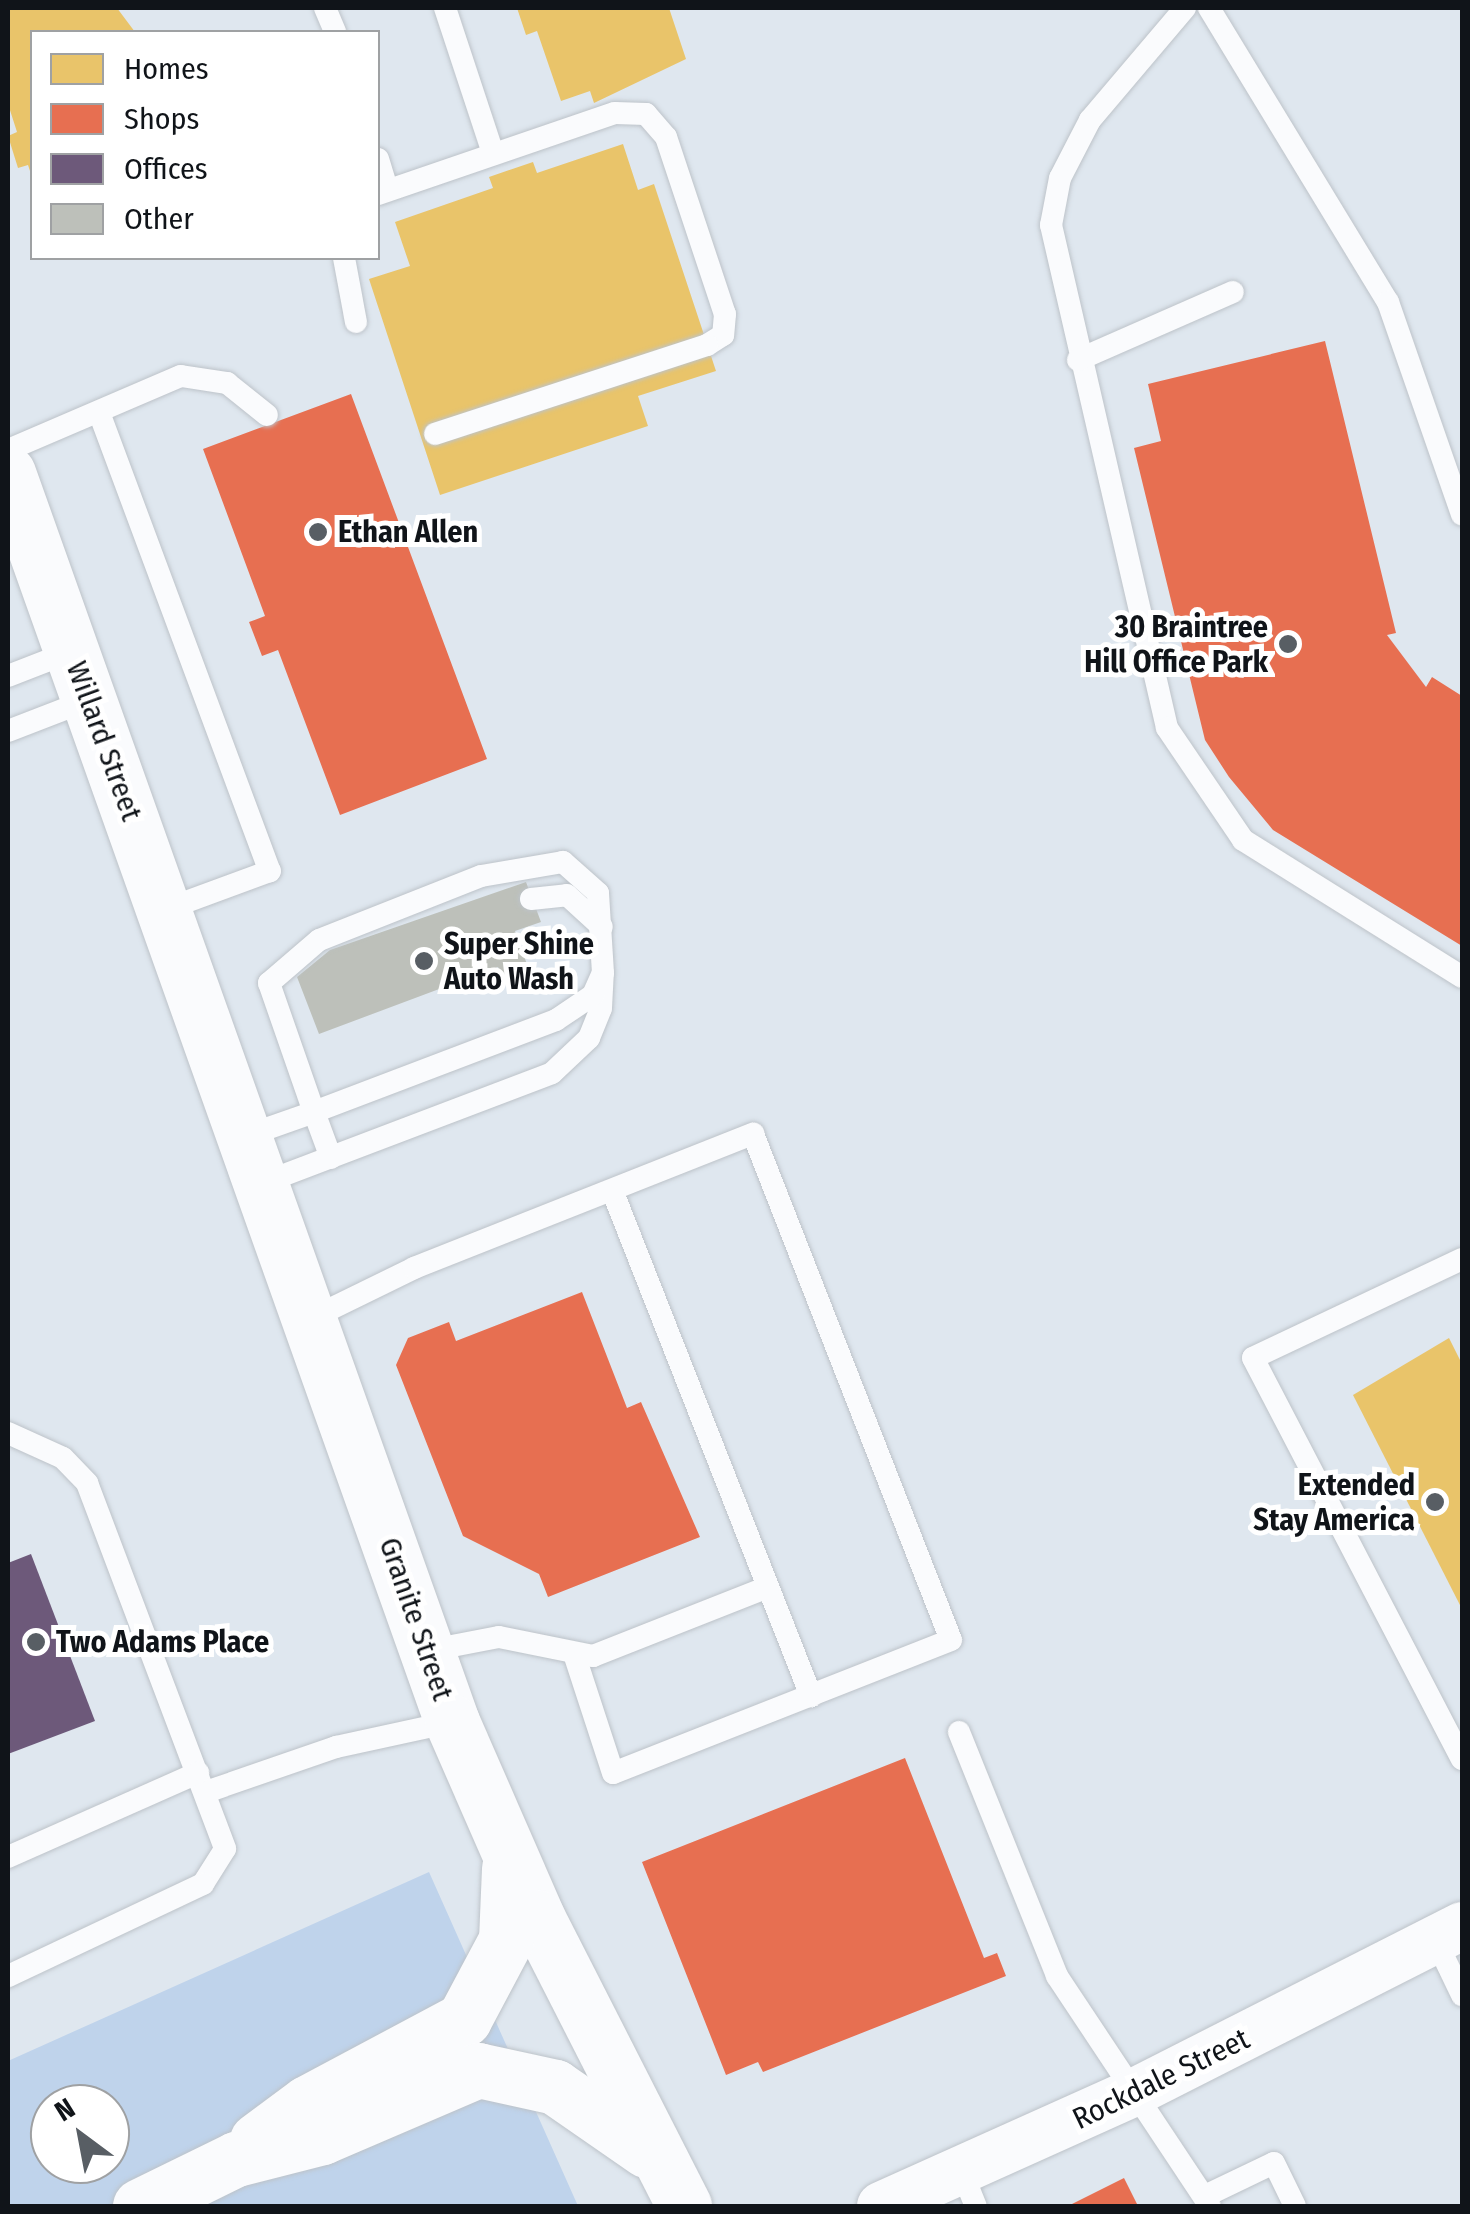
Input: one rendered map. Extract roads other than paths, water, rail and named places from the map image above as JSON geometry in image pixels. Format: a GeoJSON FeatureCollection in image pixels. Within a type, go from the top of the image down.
{"type":"FeatureCollection","features":[{"type":"Feature","properties":{"kind":"main road","name":"Willard Street"},"geometry":{"type":"LineString","coordinates":[[8,474],[200,1009]]}},
{"type":"Feature","properties":{"kind":"main road","name":"Granite Street"},"geometry":{"type":"LineString","coordinates":[[200,1009],[452,1722],[503,1844],[674,2188]]}},
{"type":"Feature","properties":{"kind":"main road"},"geometry":{"type":"LineString","coordinates":[[236,2159],[307,2102],[464,2019],[508,1929],[503,1844]]}},
{"type":"Feature","properties":{"kind":"main road"},"geometry":{"type":"LineString","coordinates":[[140,2206],[236,2159],[322,2137],[461,2073],[497,2070],[577,2099],[674,2188]]}},
{"type":"Feature","properties":{"kind":"street","name":"Rockdale Street"},"geometry":{"type":"LineString","coordinates":[[881,2206],[969,2189],[1133,2094],[1454,1934]]}},
{"type":"Feature","properties":{"kind":"lane"},"geometry":{"type":"LineString","coordinates":[[445,8],[493,153]]}},
{"type":"Feature","properties":{"kind":"lane"},"geometry":{"type":"LineString","coordinates":[[1184,8],[1104,99],[1055,195],[1052,240],[1078,360],[1181,758],[1255,850],[1462,977]]}},
{"type":"Feature","properties":{"kind":"lane"},"geometry":{"type":"LineString","coordinates":[[1209,8],[1388,302],[1462,515]]}},
{"type":"Feature","properties":{"kind":"lane"},"geometry":{"type":"LineString","coordinates":[[382,191],[615,113],[646,114],[666,137],[726,325],[707,345],[435,434]]}},
{"type":"Feature","properties":{"kind":"lane"},"geometry":{"type":"LineString","coordinates":[[344,260],[356,322]]}},
{"type":"Feature","properties":{"kind":"lane"},"geometry":{"type":"LineString","coordinates":[[1078,360],[1234,292]]}},
{"type":"Feature","properties":{"kind":"lane"},"geometry":{"type":"LineString","coordinates":[[8,450],[100,416],[167,379],[196,375],[226,383],[267,415]]}},
{"type":"Feature","properties":{"kind":"lane"},"geometry":{"type":"LineString","coordinates":[[100,416],[270,870],[164,910]]}},
{"type":"Feature","properties":{"kind":"lane"},"geometry":{"type":"LineString","coordinates":[[8,676],[81,676]]}},
{"type":"Feature","properties":{"kind":"lane"},"geometry":{"type":"LineString","coordinates":[[8,731],[81,676]]}},
{"type":"Feature","properties":{"kind":"lane"},"geometry":{"type":"LineString","coordinates":[[255,1159],[331,1158],[552,1073],[596,1024],[604,974],[602,926],[594,882],[576,866],[546,862],[481,876],[319,940],[277,970],[269,990],[331,1158]]}},
{"type":"Feature","properties":{"kind":"lane"},"geometry":{"type":"LineString","coordinates":[[532,898],[568,895],[602,926]]}},
{"type":"Feature","properties":{"kind":"lane"},"geometry":{"type":"LineString","coordinates":[[255,1159],[314,1112],[556,1020],[593,996],[604,974]]}},
{"type":"Feature","properties":{"kind":"lane"},"geometry":{"type":"LineString","coordinates":[[312,1318],[753,1134],[952,1640],[613,1773],[574,1657]]}},
{"type":"Feature","properties":{"kind":"lane"},"geometry":{"type":"LineString","coordinates":[[612,1190],[811,1696]]}},
{"type":"Feature","properties":{"kind":"lane"},"geometry":{"type":"LineString","coordinates":[[1462,1259],[1253,1358],[1462,1759]]}},
{"type":"Feature","properties":{"kind":"lane"},"geometry":{"type":"LineString","coordinates":[[8,1432],[62,1458],[86,1483],[224,1842],[215,1874],[8,1976]]}},
{"type":"Feature","properties":{"kind":"lane"},"geometry":{"type":"LineString","coordinates":[[426,1651],[499,1637],[574,1657],[768,1587]]}},
{"type":"Feature","properties":{"kind":"lane"},"geometry":{"type":"LineString","coordinates":[[8,1856],[202,1782],[336,1746],[452,1722]]}},
{"type":"Feature","properties":{"kind":"lane"},"geometry":{"type":"LineString","coordinates":[[960,1732],[1050,1962],[1133,2094],[1207,2201],[1274,2163],[1294,2206]]}},
{"type":"Feature","properties":{"kind":"lane"},"geometry":{"type":"LineString","coordinates":[[1454,1934],[1462,1995]]}},
{"type":"Feature","properties":{"kind":"place","name":"Ethan Allen"},"geometry":{"type":"Point","coordinates":[318,532]}},
{"type":"Feature","properties":{"kind":"place","name":"30 Braintree Hill Office Park"},"geometry":{"type":"Point","coordinates":[1288,644]}},
{"type":"Feature","properties":{"kind":"place","name":"Super Shine Auto Wash"},"geometry":{"type":"Point","coordinates":[424,961]}},
{"type":"Feature","properties":{"kind":"place","name":"Extended Stay America"},"geometry":{"type":"Point","coordinates":[1435,1502]}},
{"type":"Feature","properties":{"kind":"place","name":"Two Adams Place"},"geometry":{"type":"Point","coordinates":[36,1642]}}]}
